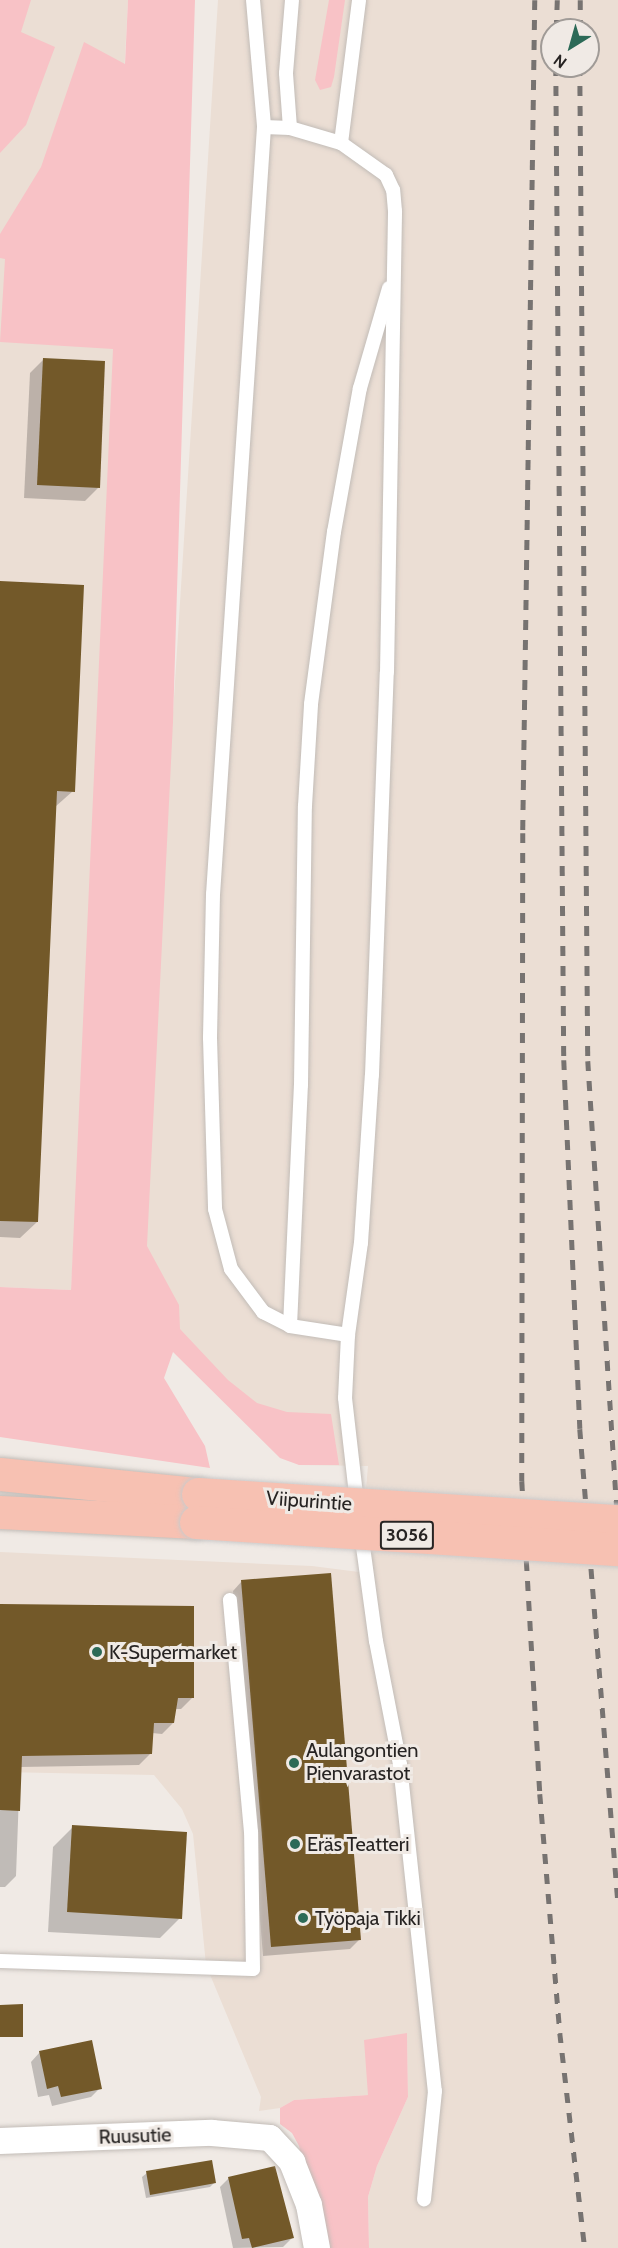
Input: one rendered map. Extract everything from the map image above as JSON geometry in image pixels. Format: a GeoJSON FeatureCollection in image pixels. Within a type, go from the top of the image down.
{"type":"FeatureCollection","features":[{"type":"Feature","properties":{"kind":"main road","name":"Viipurintie"},"geometry":{"type":"LineString","coordinates":[[0,1474],[197,1508],[618,1549]]}},
{"type":"Feature","properties":{"kind":"main road","name":"Viipurintie"},"geometry":{"type":"LineString","coordinates":[[0,1512],[197,1508],[618,1521]]}},
{"type":"Feature","properties":{"kind":"street","name":"Ruusutie"},"geometry":{"type":"LineString","coordinates":[[0,2141],[213,2133],[270,2138],[292,2162],[309,2205],[317,2248]]}},
{"type":"Feature","properties":{"kind":"lane"},"geometry":{"type":"LineString","coordinates":[[253,0],[264,127],[248,414],[222,727],[213,916],[212,1141],[215,1209],[231,1269],[263,1312],[290,1326],[348,1335]]}},
{"type":"Feature","properties":{"kind":"lane"},"geometry":{"type":"LineString","coordinates":[[290,128],[286,73],[291,0]]}},
{"type":"Feature","properties":{"kind":"lane"},"geometry":{"type":"LineString","coordinates":[[341,143],[359,0]]}},
{"type":"Feature","properties":{"kind":"lane"},"geometry":{"type":"LineString","coordinates":[[264,127],[290,128],[341,143],[362,155],[391,182],[395,212],[387,672],[372,1076],[361,1243],[348,1335],[345,1398],[351,1461],[376,1641],[400,1765],[435,2091],[424,2199]]}},
{"type":"Feature","properties":{"kind":"lane"},"geometry":{"type":"LineString","coordinates":[[290,1326],[301,1085],[305,806],[311,704],[334,532],[360,388],[393,277]]}},
{"type":"Feature","properties":{"kind":"lane"},"geometry":{"type":"LineString","coordinates":[[0,1960],[253,1969],[251,1832],[230,1600]]}},
{"type":"Feature","properties":{"kind":"shaded area"},"geometry":{"type":"Polygon","coordinates":[[[0,0],[128,0],[120,153],[79,346],[113,348],[140,1237],[218,0],[618,0],[618,2248],[369,2248],[368,2197],[377,2166],[408,2097],[407,2033],[368,2095],[294,2100],[280,2108],[259,2111],[261,2097],[206,1965],[193,1834],[182,1809],[154,1775],[0,1772],[0,1552],[312,1566],[359,1572],[368,1466],[299,1465],[74,1238],[71,1290],[0,1287],[0,0]]]}},
{"type":"Feature","properties":{"kind":"shaded area"},"geometry":{"type":"Polygon","coordinates":[[[0,0],[31,0],[21,32],[55,47],[26,125],[0,153],[0,0]]]}},
{"type":"Feature","properties":{"kind":"shaded area"},"geometry":{"type":"Polygon","coordinates":[[[128,0],[195,0],[173,722],[147,1246],[179,1305],[180,1329],[228,1380],[257,1403],[287,1412],[331,1414],[339,1465],[299,1465],[280,1458],[173,1352],[164,1378],[205,1446],[210,1468],[0,1437],[0,1287],[71,1290],[113,349],[0,342],[5,259],[0,258],[0,234],[41,167],[84,42],[125,64],[128,0]]]}},
{"type":"Feature","properties":{"kind":"shaded area"},"geometry":{"type":"Polygon","coordinates":[[[329,0],[345,0],[334,77],[331,87],[320,90],[315,80],[329,0]]]}},
{"type":"Feature","properties":{"kind":"shaded area"},"geometry":{"type":"Polygon","coordinates":[[[407,2033],[408,2097],[377,2166],[368,2197],[369,2248],[323,2248],[299,2146],[292,2133],[280,2124],[280,2108],[294,2100],[368,2095],[364,2040],[407,2033]]]}},
{"type":"Feature","properties":{"kind":"building"},"geometry":{"type":"Polygon","coordinates":[[[43,358],[105,361],[100,488],[37,485],[43,358]]]}},
{"type":"Feature","properties":{"kind":"building"},"geometry":{"type":"Polygon","coordinates":[[[0,581],[84,585],[75,792],[57,791],[38,1222],[0,1221],[0,581]]]}},
{"type":"Feature","properties":{"kind":"building"},"geometry":{"type":"Polygon","coordinates":[[[331,1573],[361,1940],[271,1947],[241,1580],[331,1573]]]}},
{"type":"Feature","properties":{"kind":"building","name":"K-Supermarket"},"geometry":{"type":"Polygon","coordinates":[[[0,1604],[194,1606],[194,1698],[178,1698],[174,1723],[154,1723],[152,1754],[22,1756],[20,1811],[0,1810],[0,1604]]]}},
{"type":"Feature","properties":{"kind":"building"},"geometry":{"type":"Polygon","coordinates":[[[72,1825],[187,1832],[182,1919],[67,1912],[72,1825]]]}},
{"type":"Feature","properties":{"kind":"building"},"geometry":{"type":"Polygon","coordinates":[[[23,2004],[23,2037],[0,2037],[0,2005],[23,2004]]]}},
{"type":"Feature","properties":{"kind":"building"},"geometry":{"type":"Polygon","coordinates":[[[92,2040],[102,2089],[61,2097],[58,2086],[47,2089],[39,2051],[92,2040]]]}},
{"type":"Feature","properties":{"kind":"building"},"geometry":{"type":"Polygon","coordinates":[[[212,2160],[216,2183],[150,2195],[146,2171],[212,2160]]]}},
{"type":"Feature","properties":{"kind":"building"},"geometry":{"type":"Polygon","coordinates":[[[275,2166],[294,2238],[252,2248],[249,2238],[242,2239],[228,2177],[275,2166]]]}},
{"type":"Feature","properties":{"kind":"railway"},"geometry":{"type":"LineString","coordinates":[[535,0],[523,833],[522,1481],[540,1794],[560,2033],[585,2248]]}},
{"type":"Feature","properties":{"kind":"railway"},"geometry":{"type":"LineString","coordinates":[[556,18],[557,0]]}},
{"type":"Feature","properties":{"kind":"railway"},"geometry":{"type":"LineString","coordinates":[[580,0],[580,18]]}},
{"type":"Feature","properties":{"kind":"railway"},"geometry":{"type":"LineString","coordinates":[[556,78],[564,1060],[580,1429],[618,1902]]}},
{"type":"Feature","properties":{"kind":"railway"},"geometry":{"type":"LineString","coordinates":[[580,78],[588,1061],[618,1530]]}},
{"type":"Feature","properties":{"kind":"place","name":"K-Supermarket"},"geometry":{"type":"Point","coordinates":[97,1652]}},
{"type":"Feature","properties":{"kind":"place","name":"Aulangontien Pienvarastot"},"geometry":{"type":"Point","coordinates":[294,1763]}},
{"type":"Feature","properties":{"kind":"place","name":"Eräs Teatteri"},"geometry":{"type":"Point","coordinates":[295,1844]}},
{"type":"Feature","properties":{"kind":"place","name":"Työpaja Tikki"},"geometry":{"type":"Point","coordinates":[303,1918]}}]}
